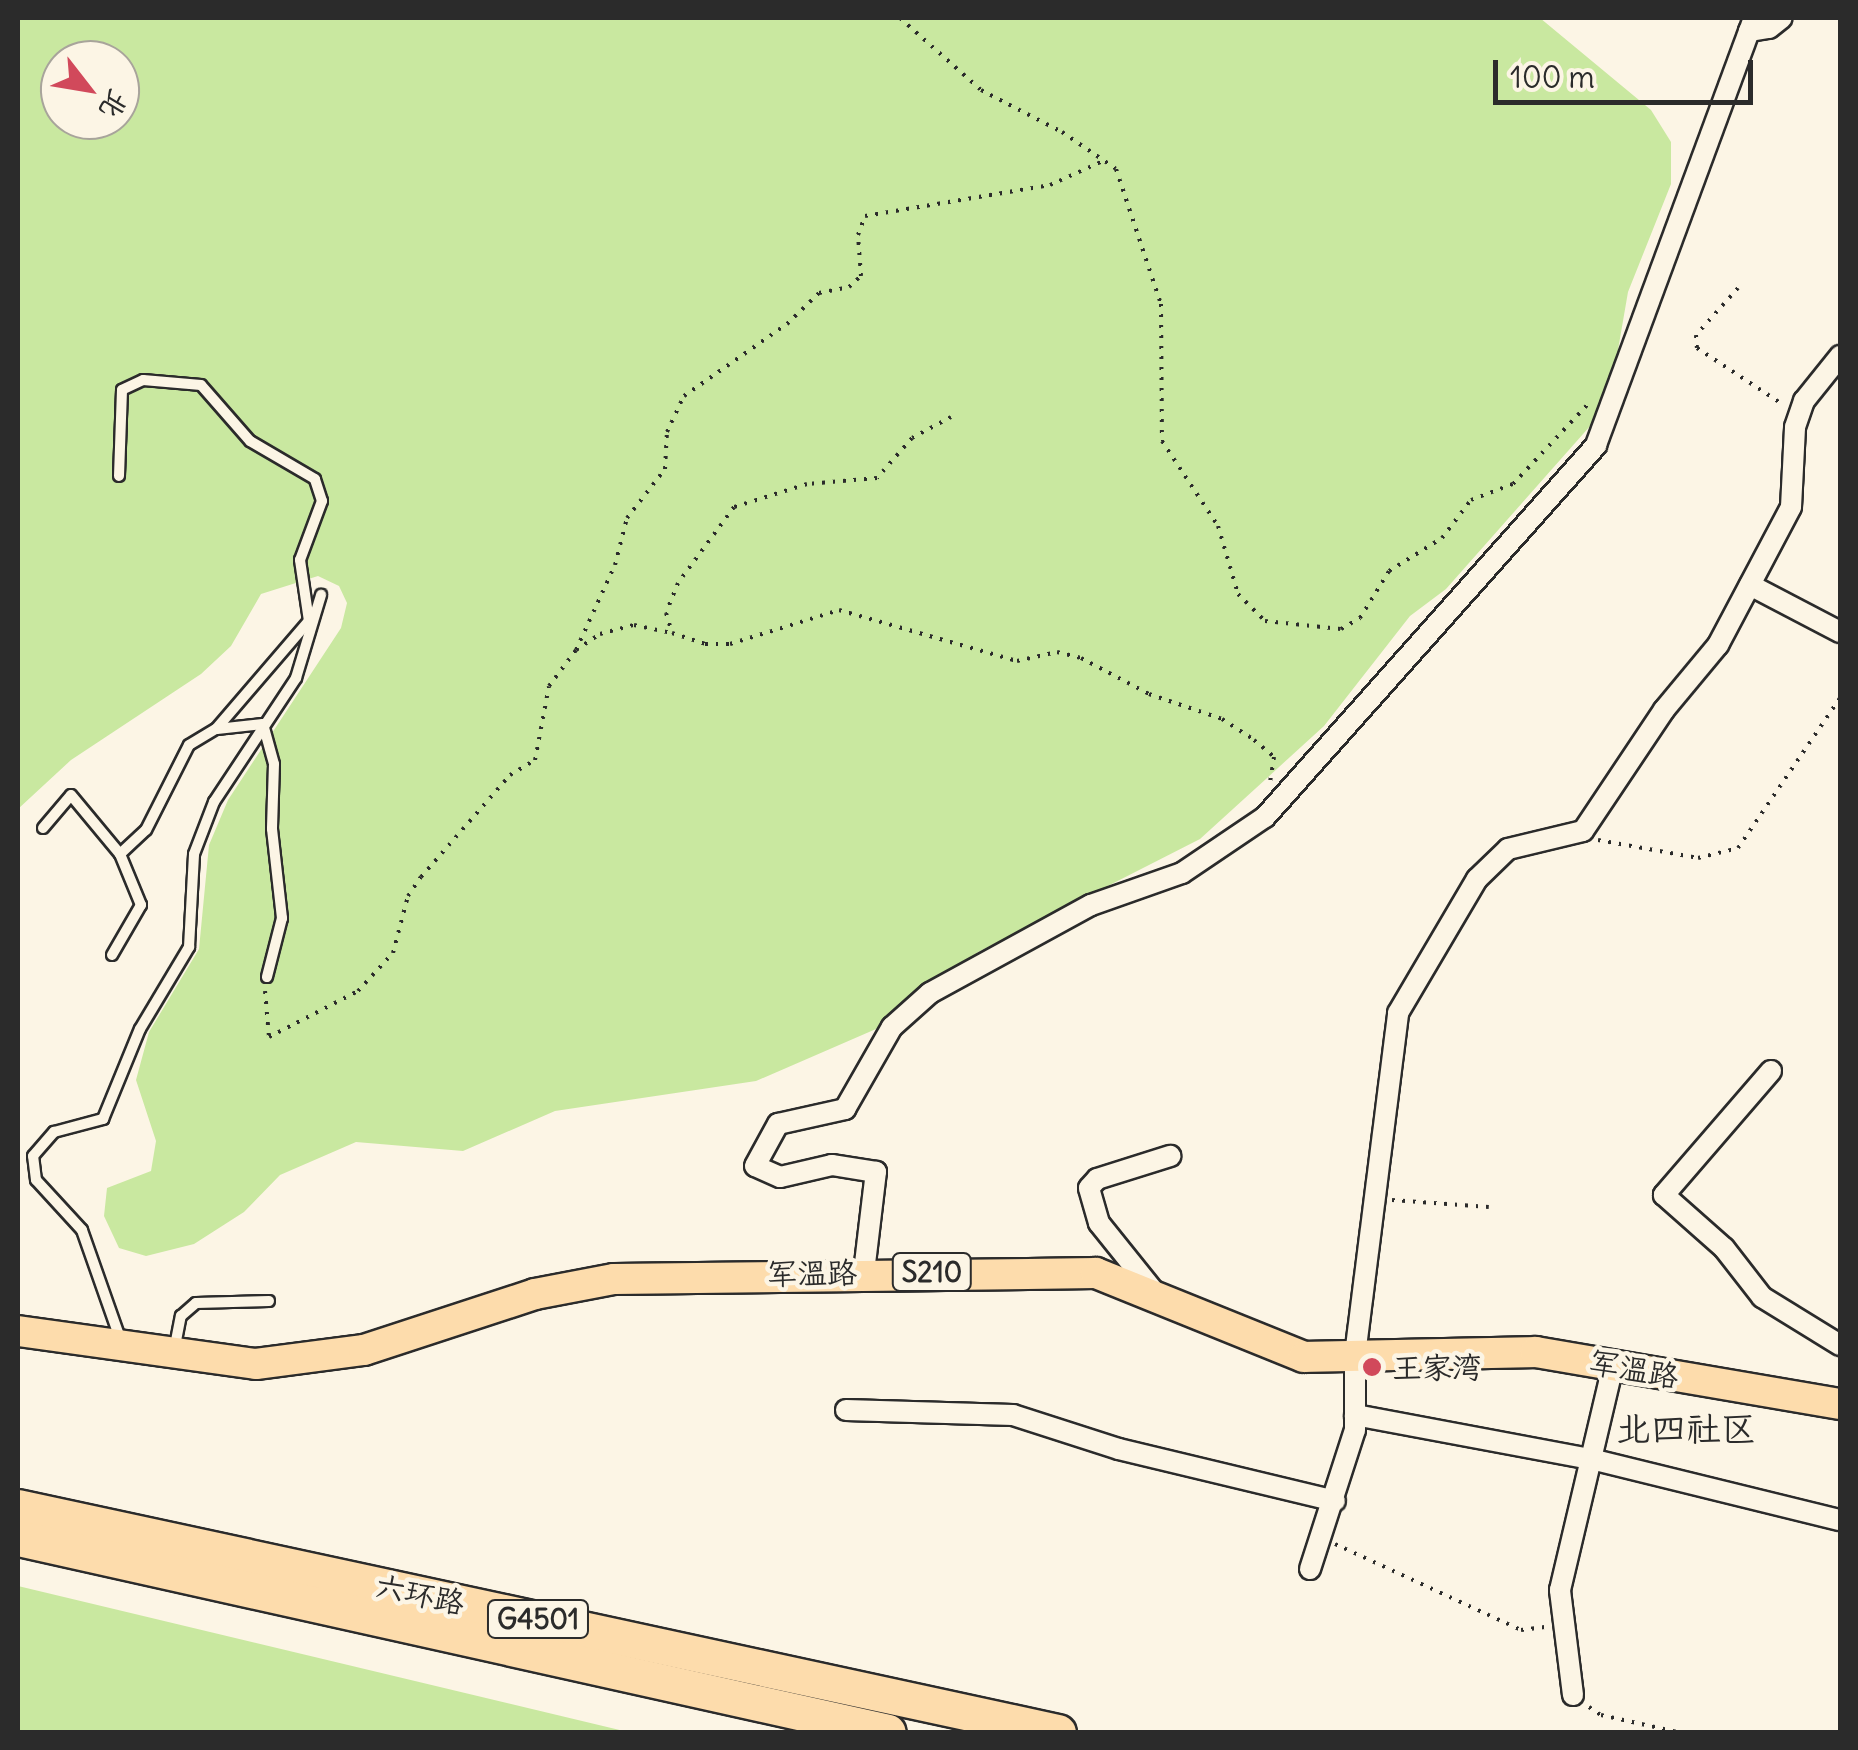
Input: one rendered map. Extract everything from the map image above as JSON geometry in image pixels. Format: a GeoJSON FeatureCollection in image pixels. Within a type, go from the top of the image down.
{"type":"FeatureCollection","features":[{"type":"Feature","properties":{"kind":"highway","name":"六环路"},"geometry":{"type":"LineString","coordinates":[[18,1506],[1058,1732]]}},
{"type":"Feature","properties":{"kind":"highway","name":"六环路"},"geometry":{"type":"LineString","coordinates":[[18,1538],[888,1732]]}},
{"type":"Feature","properties":{"kind":"main road","name":"军温路"},"geometry":{"type":"LineString","coordinates":[[18,1332],[173,1357],[256,1364],[317,1360],[535,1294],[614,1278],[864,1272],[1096,1273],[1304,1357],[1536,1352],[1840,1404]]}},
{"type":"Feature","properties":{"kind":"street"},"geometry":{"type":"LineString","coordinates":[[864,1272],[876,1172],[832,1165],[780,1177],[755,1166],[778,1124],[845,1109],[892,1028],[930,993],[1091,905],[1182,873],[1265,816],[1596,445],[1751,24],[1769,28],[1782,18]]}},
{"type":"Feature","properties":{"kind":"street"},"geometry":{"type":"LineString","coordinates":[[1310,1569],[1335,1501],[1355,1415],[1356,1355],[1398,1013],[1476,879],[1508,849],[1584,830],[1664,710],[1718,645],[1791,507],[1800,414],[1840,356]]}},
{"type":"Feature","properties":{"kind":"street"},"geometry":{"type":"LineString","coordinates":[[1750,585],[1840,632]]}},
{"type":"Feature","properties":{"kind":"street"},"geometry":{"type":"LineString","coordinates":[[1770,1070],[1664,1195],[1724,1248],[1762,1296],[1840,1346]]}},
{"type":"Feature","properties":{"kind":"street"},"geometry":{"type":"LineString","coordinates":[[1156,1294],[1100,1223],[1089,1188],[1097,1179],[1170,1156]]}},
{"type":"Feature","properties":{"kind":"street"},"geometry":{"type":"LineString","coordinates":[[1573,1695],[1560,1590],[1614,1365]]}},
{"type":"Feature","properties":{"kind":"street"},"geometry":{"type":"LineString","coordinates":[[846,1410],[1014,1416],[1119,1449],[1335,1501]]}},
{"type":"Feature","properties":{"kind":"street"},"geometry":{"type":"LineString","coordinates":[[1355,1415],[1591,1459],[1840,1520]]}},
{"type":"Feature","properties":{"kind":"lane"},"geometry":{"type":"LineString","coordinates":[[118,476],[117,404],[122,390],[143,380],[201,386],[250,441],[315,479],[322,501],[300,560],[308,621],[216,729],[189,745],[146,830],[120,854]]}},
{"type":"Feature","properties":{"kind":"lane"},"geometry":{"type":"LineString","coordinates":[[124,1347],[82,1230],[36,1180],[33,1156],[54,1132],[103,1119],[140,1029],[189,947],[194,854],[214,802],[296,678],[321,595]]}},
{"type":"Feature","properties":{"kind":"lane"},"geometry":{"type":"LineString","coordinates":[[216,729],[263,724]]}},
{"type":"Feature","properties":{"kind":"lane"},"geometry":{"type":"LineString","coordinates":[[263,724],[274,764],[272,829],[282,918],[266,977]]}},
{"type":"Feature","properties":{"kind":"lane"},"geometry":{"type":"LineString","coordinates":[[43,828],[70,796],[120,854],[142,906],[112,955]]}},
{"type":"Feature","properties":{"kind":"lane"},"geometry":{"type":"LineString","coordinates":[[173,1357],[181,1316],[196,1303],[269,1302]]}},
{"type":"Feature","properties":{"kind":"path"},"geometry":{"type":"LineString","coordinates":[[900,18],[981,90],[1116,170],[1160,304],[1162,441],[1218,526],[1238,594],[1265,621],[1304,630],[1341,629],[1360,618],[1389,571],[1442,538],[1471,500],[1512,484],[1542,448],[1620,378]]}},
{"type":"Feature","properties":{"kind":"path"},"geometry":{"type":"LineString","coordinates":[[266,977],[269,1037],[319,1016],[377,974],[392,953],[408,896],[422,877],[510,775],[535,760],[550,686],[576,650],[615,565],[627,518],[665,469],[667,432],[684,396],[788,324],[819,294],[850,288],[861,276],[858,235],[865,216],[1050,184],[1104,160]]}},
{"type":"Feature","properties":{"kind":"path"},"geometry":{"type":"LineString","coordinates":[[1738,288],[1696,335],[1697,348],[1800,414]]}},
{"type":"Feature","properties":{"kind":"path"},"geometry":{"type":"LineString","coordinates":[[672,632],[666,612],[678,583],[734,507],[808,484],[878,478],[912,438],[951,416]]}},
{"type":"Feature","properties":{"kind":"path"},"geometry":{"type":"LineString","coordinates":[[576,650],[600,634],[634,625],[672,632],[705,644],[730,644],[839,610],[1017,661],[1057,652],[1081,658],[1149,694],[1222,719],[1274,757],[1265,816]]}},
{"type":"Feature","properties":{"kind":"path"},"geometry":{"type":"LineString","coordinates":[[1584,830],[1602,844],[1698,858],[1738,848],[1840,698]]}},
{"type":"Feature","properties":{"kind":"path"},"geometry":{"type":"LineString","coordinates":[[1373,1199],[1489,1208]]}},
{"type":"Feature","properties":{"kind":"path"},"geometry":{"type":"LineString","coordinates":[[1322,1538],[1521,1630],[1564,1625]]}},
{"type":"Feature","properties":{"kind":"path"},"geometry":{"type":"LineString","coordinates":[[1573,1695],[1601,1716],[1677,1732]]}},
{"type":"Feature","properties":{"kind":"green space"},"geometry":{"type":"Polygon","coordinates":[[[18,18],[1540,18],[1651,110],[1671,142],[1671,184],[1628,292],[1614,373],[1591,425],[1446,589],[1410,616],[1324,726],[1200,839],[978,952],[876,1029],[756,1081],[555,1111],[463,1151],[356,1142],[280,1175],[244,1212],[194,1244],[146,1256],[119,1248],[104,1216],[107,1188],[151,1171],[156,1141],[136,1080],[149,1032],[199,949],[209,845],[228,800],[341,628],[347,603],[339,586],[318,576],[261,594],[231,646],[201,674],[71,760],[18,809],[18,18]]]}},
{"type":"Feature","properties":{"kind":"green space"},"geometry":{"type":"Polygon","coordinates":[[[18,1586],[628,1732],[18,1732],[18,1586]]]}},
{"type":"Feature","properties":{"kind":"place","name":"王家湾"},"geometry":{"type":"Point","coordinates":[1372,1367]}},
{"type":"Feature","properties":{"kind":"district","name":"北四社区"},"geometry":{"type":"Point","coordinates":[1686,1428]}}]}
